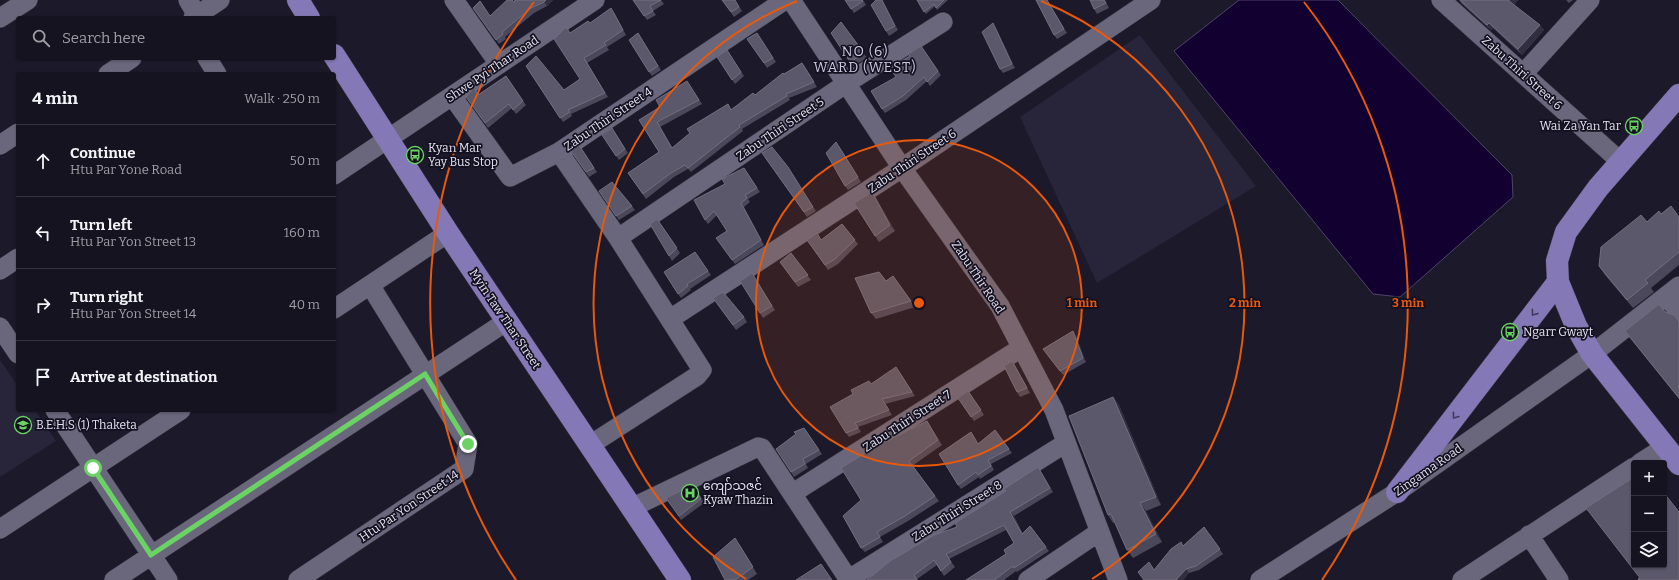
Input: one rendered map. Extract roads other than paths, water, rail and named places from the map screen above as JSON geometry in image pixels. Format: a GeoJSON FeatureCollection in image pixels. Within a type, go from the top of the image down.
{"type":"FeatureCollection","features":[{"type":"Feature","properties":{"kind":"main road"},"geometry":{"type":"LineString","coordinates":[[298,0],[308,16]]}},
{"type":"Feature","properties":{"kind":"main road","name":"Myin Taw Thar Street"},"geometry":{"type":"LineString","coordinates":[[336,58],[448,233],[680,580]]}},
{"type":"Feature","properties":{"kind":"main road"},"geometry":{"type":"LineString","coordinates":[[1679,95],[1598,188],[1566,232],[1557,261],[1558,282],[1576,326],[1592,354],[1679,464]]}},
{"type":"Feature","properties":{"kind":"main road"},"geometry":{"type":"LineString","coordinates":[[1397,492],[1558,282]]}},
{"type":"Feature","properties":{"kind":"street"},"geometry":{"type":"LineString","coordinates":[[0,18],[28,0]]}},
{"type":"Feature","properties":{"kind":"street"},"geometry":{"type":"LineString","coordinates":[[193,11],[220,0]]}},
{"type":"Feature","properties":{"kind":"street"},"geometry":{"type":"LineString","coordinates":[[454,0],[499,64]]}},
{"type":"Feature","properties":{"kind":"street","name":"Shwe Pyi Thar Road"},"geometry":{"type":"LineString","coordinates":[[336,174],[595,0]]}},
{"type":"Feature","properties":{"kind":"street","name":"Zabu Thiri Street 4"},"geometry":{"type":"LineString","coordinates":[[452,96],[510,177],[559,152],[785,0]]}},
{"type":"Feature","properties":{"kind":"street","name":"Zabu Thir Road"},"geometry":{"type":"LineString","coordinates":[[791,0],[902,168],[1000,306],[1054,410],[1118,580]]}},
{"type":"Feature","properties":{"kind":"street","name":"Zabu Thiri Street 6"},"geometry":{"type":"LineString","coordinates":[[670,319],[902,168],[1151,0]]}},
{"type":"Feature","properties":{"kind":"street","name":"Zabu Thiri Street 6"},"geometry":{"type":"LineString","coordinates":[[1442,0],[1621,162]]}},
{"type":"Feature","properties":{"kind":"street"},"geometry":{"type":"LineString","coordinates":[[1523,74],[1590,0]]}},
{"type":"Feature","properties":{"kind":"street","name":"Zabu Thiri Street 5"},"geometry":{"type":"LineString","coordinates":[[618,238],[847,83],[943,22]]}},
{"type":"Feature","properties":{"kind":"street"},"geometry":{"type":"LineString","coordinates":[[111,72],[129,60]]}},
{"type":"Feature","properties":{"kind":"street"},"geometry":{"type":"LineString","coordinates":[[208,60],[215,72]]}},
{"type":"Feature","properties":{"kind":"street"},"geometry":{"type":"LineString","coordinates":[[0,145],[16,134]]}},
{"type":"Feature","properties":{"kind":"street"},"geometry":{"type":"LineString","coordinates":[[559,152],[618,238],[702,370],[697,376],[590,445]]}},
{"type":"Feature","properties":{"kind":"street"},"geometry":{"type":"LineString","coordinates":[[336,308],[448,233]]}},
{"type":"Feature","properties":{"kind":"street"},"geometry":{"type":"LineString","coordinates":[[0,270],[16,259]]}},
{"type":"Feature","properties":{"kind":"street","name":"Htu Par Yon Street 14"},"geometry":{"type":"LineString","coordinates":[[298,580],[464,469],[468,444],[370,285]]}},
{"type":"Feature","properties":{"kind":"street"},"geometry":{"type":"LineString","coordinates":[[1673,291],[1679,312]]}},
{"type":"Feature","properties":{"kind":"street","name":"Zingama Road"},"geometry":{"type":"LineString","coordinates":[[1260,580],[1397,492],[1592,354],[1673,291]]}},
{"type":"Feature","properties":{"kind":"street"},"geometry":{"type":"LineString","coordinates":[[114,580],[507,321]]}},
{"type":"Feature","properties":{"kind":"street"},"geometry":{"type":"LineString","coordinates":[[0,327],[16,351]]}},
{"type":"Feature","properties":{"kind":"street","name":"Zabu Thiri Street 7"},"geometry":{"type":"LineString","coordinates":[[794,493],[1022,348]]}},
{"type":"Feature","properties":{"kind":"street"},"geometry":{"type":"LineString","coordinates":[[55,412],[168,580]]}},
{"type":"Feature","properties":{"kind":"street"},"geometry":{"type":"LineString","coordinates":[[0,529],[178,412]]}},
{"type":"Feature","properties":{"kind":"street","name":"Zabu Thiri Street 8"},"geometry":{"type":"LineString","coordinates":[[849,580],[1066,442]]}},
{"type":"Feature","properties":{"kind":"street"},"geometry":{"type":"LineString","coordinates":[[631,508],[758,447],[762,448],[794,493],[849,580]]}},
{"type":"Feature","properties":{"kind":"street"},"geometry":{"type":"LineString","coordinates":[[1645,460],[1665,447]]}},
{"type":"Feature","properties":{"kind":"street"},"geometry":{"type":"LineString","coordinates":[[1462,580],[1631,469]]}},
{"type":"Feature","properties":{"kind":"street"},"geometry":{"type":"LineString","coordinates":[[1028,580],[1099,532]]}},
{"type":"Feature","properties":{"kind":"street"},"geometry":{"type":"LineString","coordinates":[[1529,535],[1559,580]]}},
{"type":"Feature","properties":{"kind":"place","name":"Wai Za Yan Tar"},"geometry":{"type":"Point","coordinates":[1634,126]}},
{"type":"Feature","properties":{"kind":"place","name":"Kyan Mar Yay Bus Stop"},"geometry":{"type":"Point","coordinates":[415,155]}},
{"type":"Feature","properties":{"kind":"place","name":"Ngarr Gwayt"},"geometry":{"type":"Point","coordinates":[1510,332]}},
{"type":"Feature","properties":{"kind":"place","name":"B.E.H.S (1) Thaketa"},"geometry":{"type":"Point","coordinates":[23,425]}},
{"type":"Feature","properties":{"kind":"place","name":"ကျော်သဇင် Kyaw Thazin"},"geometry":{"type":"Point","coordinates":[690,493]}},
{"type":"Feature","properties":{"kind":"district","name":"NO (6) WARD (WEST)"},"geometry":{"type":"Point","coordinates":[865,60]}}]}
